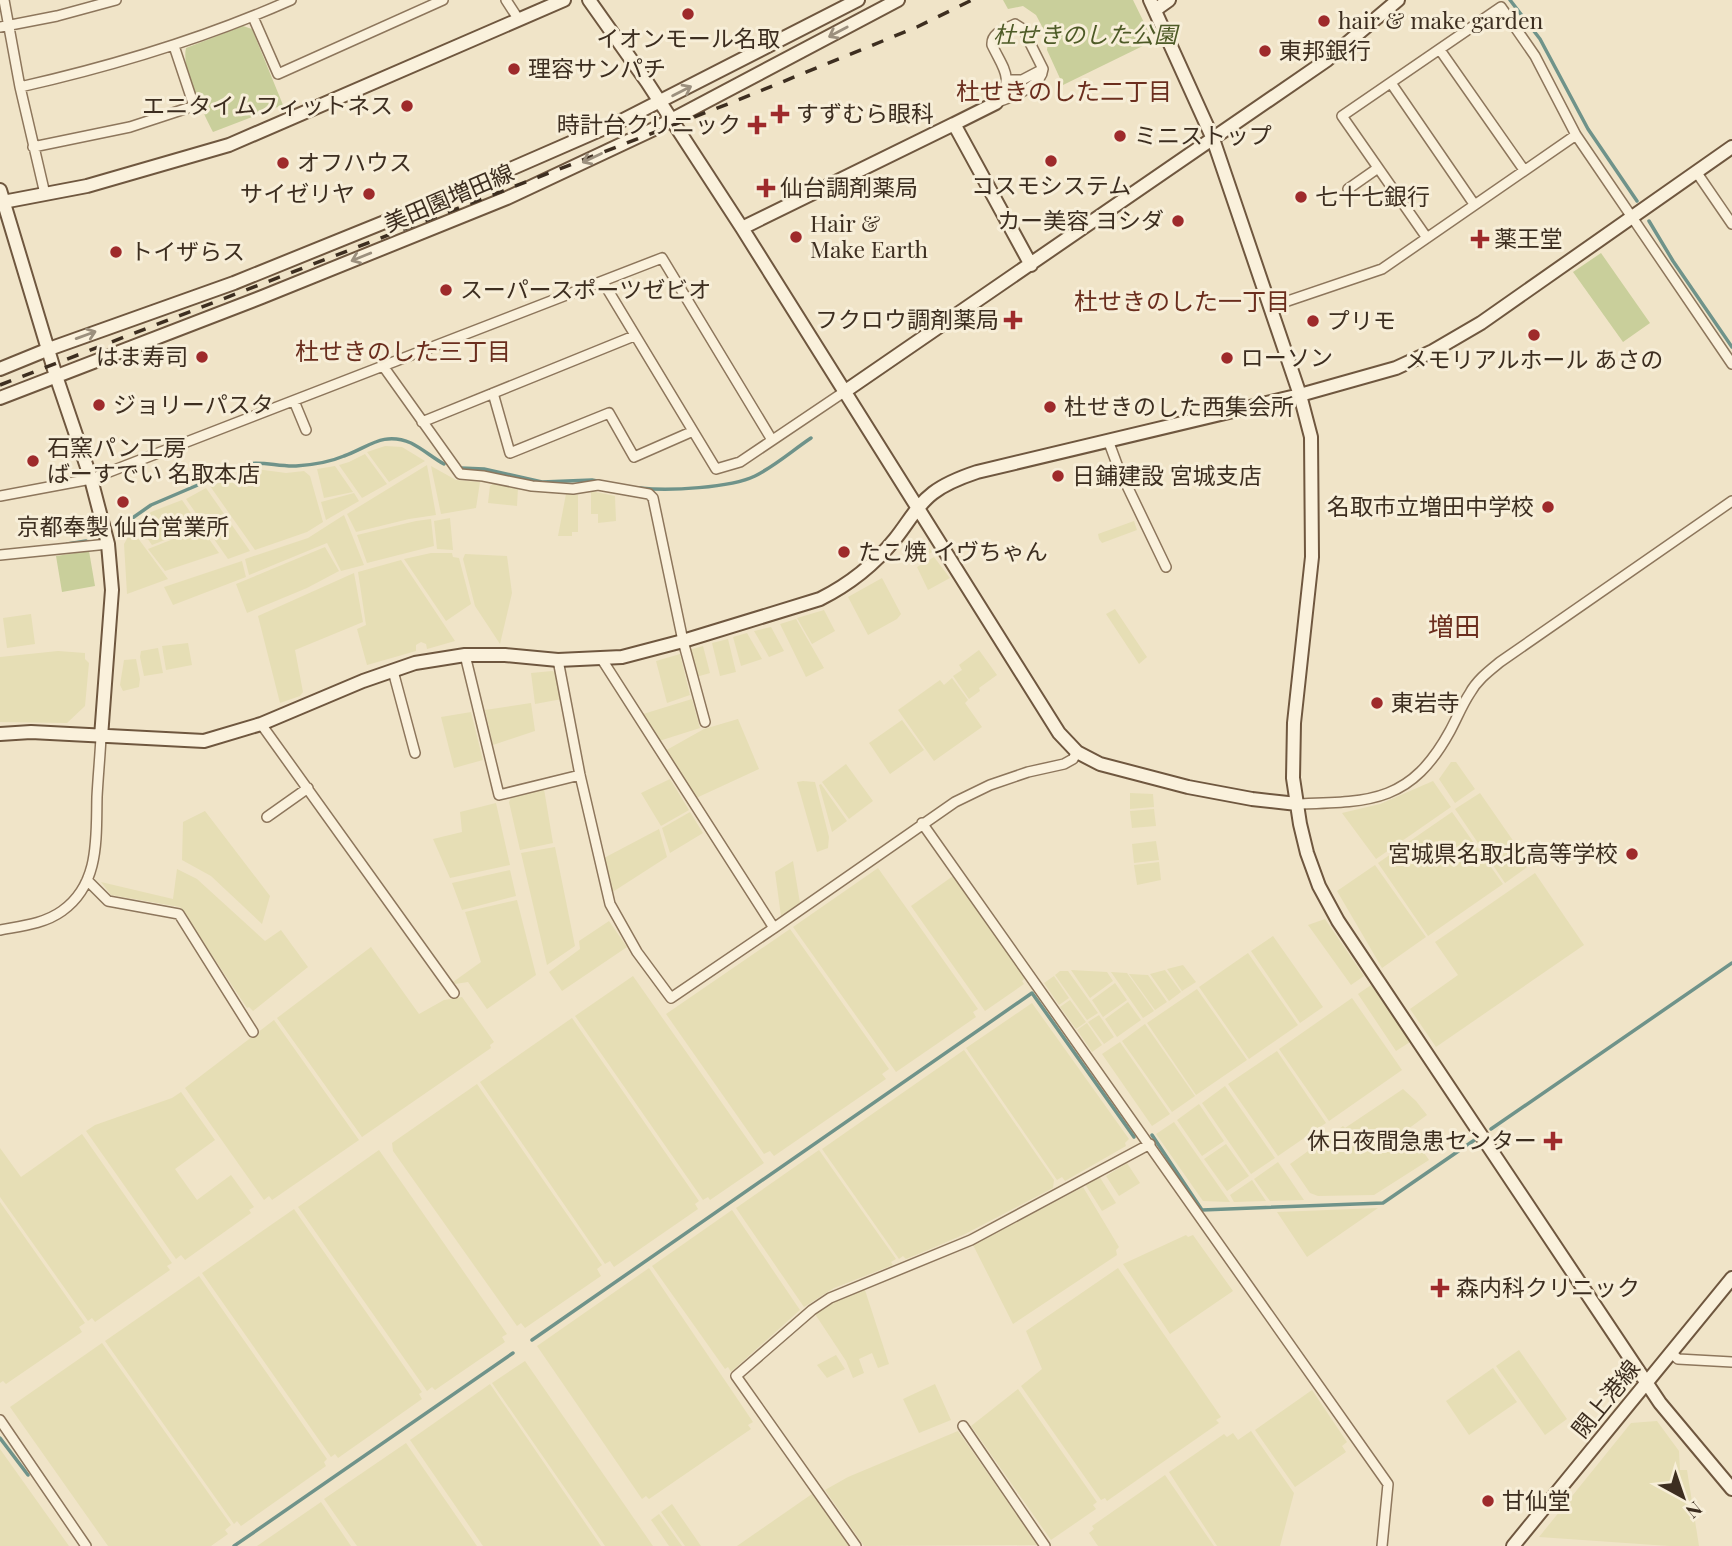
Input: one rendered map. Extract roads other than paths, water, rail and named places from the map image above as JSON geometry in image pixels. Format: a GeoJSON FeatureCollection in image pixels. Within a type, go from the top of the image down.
{"type":"FeatureCollection","features":[{"type":"Feature","properties":{"kind":"street"},"geometry":{"type":"LineString","coordinates":[[4,0],[4,26],[45,194]]}},
{"type":"Feature","properties":{"kind":"street"},"geometry":{"type":"LineString","coordinates":[[4,26],[116,0]]}},
{"type":"Feature","properties":{"kind":"street"},"geometry":{"type":"LineString","coordinates":[[19,87],[101,69],[174,46],[291,0]]}},
{"type":"Feature","properties":{"kind":"street"},"geometry":{"type":"LineString","coordinates":[[253,17],[278,74],[443,0]]}},
{"type":"Feature","properties":{"kind":"street"},"geometry":{"type":"LineString","coordinates":[[506,0],[519,20]]}},
{"type":"Feature","properties":{"kind":"street"},"geometry":{"type":"LineString","coordinates":[[0,930],[36,924],[61,912],[76,898],[87,880],[94,859],[112,590],[108,544],[91,479],[1,198],[45,194],[143,171],[229,145],[565,0]]}},
{"type":"Feature","properties":{"kind":"street"},"geometry":{"type":"LineString","coordinates":[[589,0],[660,102],[742,228],[1047,717],[1077,751],[1100,764],[1188,787],[1297,804],[1345,803],[1380,796],[1402,788],[1422,772],[1440,750],[1470,691],[1500,662],[1732,501]]}},
{"type":"Feature","properties":{"kind":"street","name":"美田園増田線"},"geometry":{"type":"LineString","coordinates":[[0,369],[234,282],[457,192],[660,102],[858,0]]}},
{"type":"Feature","properties":{"kind":"street","name":"美田園増田線"},"geometry":{"type":"LineString","coordinates":[[0,398],[262,297],[507,198],[671,120],[898,0]]}},
{"type":"Feature","properties":{"kind":"street"},"geometry":{"type":"LineString","coordinates":[[1169,0],[1152,5],[1213,139],[1300,395],[1311,437],[1311,558],[1294,723],[1293,778],[1307,853],[1319,886],[1338,921],[1660,1402],[1732,1489]]}},
{"type":"Feature","properties":{"kind":"street"},"geometry":{"type":"LineString","coordinates":[[603,282],[716,470],[740,461],[1031,265],[1327,60],[1398,0]]}},
{"type":"Feature","properties":{"kind":"street"},"geometry":{"type":"LineString","coordinates":[[1427,238],[1342,116],[1500,7],[1535,56],[1576,135],[1732,364]]}},
{"type":"Feature","properties":{"kind":"street"},"geometry":{"type":"LineString","coordinates":[[742,228],[1038,83],[1043,69],[1023,29],[1015,24],[991,40],[1007,80],[1007,86],[996,103]]}},
{"type":"Feature","properties":{"kind":"street"},"geometry":{"type":"LineString","coordinates":[[33,147],[130,127],[194,106],[174,46]]}},
{"type":"Feature","properties":{"kind":"street"},"geometry":{"type":"LineString","coordinates":[[1440,50],[1524,170]]}},
{"type":"Feature","properties":{"kind":"street"},"geometry":{"type":"LineString","coordinates":[[1007,80],[1022,80],[1043,69]]}},
{"type":"Feature","properties":{"kind":"street"},"geometry":{"type":"LineString","coordinates":[[1391,83],[1474,204]]}},
{"type":"Feature","properties":{"kind":"street"},"geometry":{"type":"LineString","coordinates":[[954,124],[1031,265]]}},
{"type":"Feature","properties":{"kind":"street"},"geometry":{"type":"LineString","coordinates":[[1270,307],[1382,269],[1576,135]]}},
{"type":"Feature","properties":{"kind":"street"},"geometry":{"type":"LineString","coordinates":[[0,734],[31,732],[204,741],[261,724],[393,671],[429,660],[465,655],[505,654],[558,660],[601,659],[650,651],[820,598],[840,589],[879,558],[917,508],[936,491],[977,472],[1300,395],[1396,368],[1433,351],[1481,323],[1732,147]]}},
{"type":"Feature","properties":{"kind":"street"},"geometry":{"type":"LineString","coordinates":[[1348,189],[1378,168]]}},
{"type":"Feature","properties":{"kind":"street"},"geometry":{"type":"LineString","coordinates":[[1697,173],[1732,224]]}},
{"type":"Feature","properties":{"kind":"street"},"geometry":{"type":"LineString","coordinates":[[0,496],[91,479],[662,258],[772,440]]}},
{"type":"Feature","properties":{"kind":"street"},"geometry":{"type":"LineString","coordinates":[[422,422],[634,336]]}},
{"type":"Feature","properties":{"kind":"street"},"geometry":{"type":"LineString","coordinates":[[383,366],[460,474],[531,486],[573,489],[598,485],[649,494],[653,498],[683,641],[705,722]]}},
{"type":"Feature","properties":{"kind":"street"},"geometry":{"type":"LineString","coordinates":[[493,393],[510,453],[608,413],[634,457],[691,432]]}},
{"type":"Feature","properties":{"kind":"street"},"geometry":{"type":"LineString","coordinates":[[294,401],[306,430]]}},
{"type":"Feature","properties":{"kind":"street"},"geometry":{"type":"LineString","coordinates":[[1108,440],[1118,467],[1167,567]]}},
{"type":"Feature","properties":{"kind":"street"},"geometry":{"type":"LineString","coordinates":[[0,555],[108,544]]}},
{"type":"Feature","properties":{"kind":"street"},"geometry":{"type":"LineString","coordinates":[[465,655],[499,795],[580,775]]}},
{"type":"Feature","properties":{"kind":"street"},"geometry":{"type":"LineString","coordinates":[[601,659],[774,928]]}},
{"type":"Feature","properties":{"kind":"street"},"geometry":{"type":"LineString","coordinates":[[558,660],[580,775],[610,904],[637,952],[671,998],[922,822],[990,785],[1073,760],[1077,751]]}},
{"type":"Feature","properties":{"kind":"street"},"geometry":{"type":"LineString","coordinates":[[393,671],[415,753]]}},
{"type":"Feature","properties":{"kind":"street"},"geometry":{"type":"LineString","coordinates":[[261,724],[454,993]]}},
{"type":"Feature","properties":{"kind":"street"},"geometry":{"type":"LineString","coordinates":[[267,817],[308,789]]}},
{"type":"Feature","properties":{"kind":"street"},"geometry":{"type":"LineString","coordinates":[[922,822],[1388,1484],[1382,1546]]}},
{"type":"Feature","properties":{"kind":"street"},"geometry":{"type":"LineString","coordinates":[[87,880],[108,901],[180,914],[253,1032]]}},
{"type":"Feature","properties":{"kind":"street"},"geometry":{"type":"LineString","coordinates":[[856,1546],[736,1376],[830,1298],[971,1240],[1150,1144]]}},
{"type":"Feature","properties":{"kind":"street","name":"閖上港線"},"geometry":{"type":"LineString","coordinates":[[1513,1546],[1732,1278]]}},
{"type":"Feature","properties":{"kind":"street"},"geometry":{"type":"LineString","coordinates":[[1670,1352],[1678,1359],[1732,1362]]}},
{"type":"Feature","properties":{"kind":"street"},"geometry":{"type":"LineString","coordinates":[[0,1420],[86,1546]]}},
{"type":"Feature","properties":{"kind":"street"},"geometry":{"type":"LineString","coordinates":[[963,1426],[1045,1546]]}},
{"type":"Feature","properties":{"kind":"waterway"},"geometry":{"type":"LineString","coordinates":[[1510,0],[1540,39],[1588,129],[1637,201]]}},
{"type":"Feature","properties":{"kind":"waterway"},"geometry":{"type":"LineString","coordinates":[[1649,221],[1732,347]]}},
{"type":"Feature","properties":{"kind":"waterway"},"geometry":{"type":"LineString","coordinates":[[640,488],[699,488],[744,480],[770,468],[811,438]]}},
{"type":"Feature","properties":{"kind":"waterway"},"geometry":{"type":"LineString","coordinates":[[121,526],[151,505],[247,464],[290,466],[327,462],[384,439],[411,443],[444,464]]}},
{"type":"Feature","properties":{"kind":"waterway"},"geometry":{"type":"LineString","coordinates":[[461,468],[484,469],[542,482],[602,482]]}},
{"type":"Feature","properties":{"kind":"waterway"},"geometry":{"type":"LineString","coordinates":[[67,544],[86,541]]}},
{"type":"Feature","properties":{"kind":"waterway"},"geometry":{"type":"LineString","coordinates":[[1491,1129],[1732,963]]}},
{"type":"Feature","properties":{"kind":"waterway"},"geometry":{"type":"LineString","coordinates":[[532,1340],[1032,993],[1134,1137]]}},
{"type":"Feature","properties":{"kind":"waterway"},"geometry":{"type":"LineString","coordinates":[[1152,1135],[1202,1210],[1383,1203],[1476,1139]]}},
{"type":"Feature","properties":{"kind":"waterway"},"geometry":{"type":"LineString","coordinates":[[234,1546],[513,1353]]}},
{"type":"Feature","properties":{"kind":"waterway"},"geometry":{"type":"LineString","coordinates":[[0,1438],[28,1475]]}},
{"type":"Feature","properties":{"kind":"railway"},"geometry":{"type":"LineString","coordinates":[[0,385],[733,102],[917,27],[972,0]]}},
{"type":"Feature","properties":{"kind":"place","name":"イオンモール名取"},"geometry":{"type":"Point","coordinates":[688,14]}},
{"type":"Feature","properties":{"kind":"place","name":"hair & make garden"},"geometry":{"type":"Point","coordinates":[1324,21]}},
{"type":"Feature","properties":{"kind":"place","name":"東邦銀行"},"geometry":{"type":"Point","coordinates":[1265,51]}},
{"type":"Feature","properties":{"kind":"place","name":"理容サンパチ"},"geometry":{"type":"Point","coordinates":[514,69]}},
{"type":"Feature","properties":{"kind":"place","name":"エニタイムフィットネス"},"geometry":{"type":"Point","coordinates":[407,106]}},
{"type":"Feature","properties":{"kind":"place","name":"すずむら眼科"},"geometry":{"type":"Point","coordinates":[780,114]}},
{"type":"Feature","properties":{"kind":"place","name":"時計台クリニック"},"geometry":{"type":"Point","coordinates":[757,125]}},
{"type":"Feature","properties":{"kind":"place","name":"ミニストップ"},"geometry":{"type":"Point","coordinates":[1120,136]}},
{"type":"Feature","properties":{"kind":"place","name":"コスモシステム"},"geometry":{"type":"Point","coordinates":[1051,161]}},
{"type":"Feature","properties":{"kind":"place","name":"オフハウス"},"geometry":{"type":"Point","coordinates":[283,163]}},
{"type":"Feature","properties":{"kind":"place","name":"仙台調剤薬局"},"geometry":{"type":"Point","coordinates":[766,188]}},
{"type":"Feature","properties":{"kind":"place","name":"サイゼリヤ"},"geometry":{"type":"Point","coordinates":[369,194]}},
{"type":"Feature","properties":{"kind":"place","name":"七十七銀行"},"geometry":{"type":"Point","coordinates":[1301,197]}},
{"type":"Feature","properties":{"kind":"place","name":"カー美容 ヨシダ"},"geometry":{"type":"Point","coordinates":[1178,221]}},
{"type":"Feature","properties":{"kind":"place","name":"Hair & Make Earth"},"geometry":{"type":"Point","coordinates":[796,237]}},
{"type":"Feature","properties":{"kind":"place","name":"薬王堂"},"geometry":{"type":"Point","coordinates":[1480,239]}},
{"type":"Feature","properties":{"kind":"place","name":"トイザらス"},"geometry":{"type":"Point","coordinates":[116,252]}},
{"type":"Feature","properties":{"kind":"place","name":"スーパースポーツゼビオ"},"geometry":{"type":"Point","coordinates":[446,290]}},
{"type":"Feature","properties":{"kind":"place","name":"フクロウ調剤薬局"},"geometry":{"type":"Point","coordinates":[1013,320]}},
{"type":"Feature","properties":{"kind":"place","name":"プリモ"},"geometry":{"type":"Point","coordinates":[1313,321]}},
{"type":"Feature","properties":{"kind":"place","name":"メモリアルホール あさの"},"geometry":{"type":"Point","coordinates":[1534,335]}},
{"type":"Feature","properties":{"kind":"place","name":"はま寿司"},"geometry":{"type":"Point","coordinates":[202,357]}},
{"type":"Feature","properties":{"kind":"place","name":"ローソン"},"geometry":{"type":"Point","coordinates":[1227,358]}},
{"type":"Feature","properties":{"kind":"place","name":"ジョリーパスタ"},"geometry":{"type":"Point","coordinates":[99,405]}},
{"type":"Feature","properties":{"kind":"place","name":"杜せきのした西集会所"},"geometry":{"type":"Point","coordinates":[1050,407]}},
{"type":"Feature","properties":{"kind":"place","name":"石窯パン工房 ばーすでい 名取本店"},"geometry":{"type":"Point","coordinates":[33,461]}},
{"type":"Feature","properties":{"kind":"place","name":"日鋪建設 宮城支店"},"geometry":{"type":"Point","coordinates":[1058,476]}},
{"type":"Feature","properties":{"kind":"place","name":"京都奉製 仙台営業所"},"geometry":{"type":"Point","coordinates":[123,502]}},
{"type":"Feature","properties":{"kind":"place","name":"名取市立増田中学校"},"geometry":{"type":"Point","coordinates":[1548,507]}},
{"type":"Feature","properties":{"kind":"place","name":"たこ焼 イヴちゃん"},"geometry":{"type":"Point","coordinates":[844,552]}},
{"type":"Feature","properties":{"kind":"place","name":"東岩寺"},"geometry":{"type":"Point","coordinates":[1377,703]}},
{"type":"Feature","properties":{"kind":"place","name":"宮城県名取北高等学校"},"geometry":{"type":"Point","coordinates":[1632,854]}},
{"type":"Feature","properties":{"kind":"place","name":"休日夜間急患センター"},"geometry":{"type":"Point","coordinates":[1553,1141]}},
{"type":"Feature","properties":{"kind":"place","name":"森内科クリニック"},"geometry":{"type":"Point","coordinates":[1440,1288]}},
{"type":"Feature","properties":{"kind":"place","name":"甘仙堂"},"geometry":{"type":"Point","coordinates":[1488,1501]}},
{"type":"Feature","properties":{"kind":"district","name":"杜せきのした二丁目"},"geometry":{"type":"Point","coordinates":[1064,92]}},
{"type":"Feature","properties":{"kind":"district","name":"杜せきのした一丁目"},"geometry":{"type":"Point","coordinates":[1182,302]}},
{"type":"Feature","properties":{"kind":"district","name":"杜せきのした三丁目"},"geometry":{"type":"Point","coordinates":[403,352]}},
{"type":"Feature","properties":{"kind":"district","name":"増田"},"geometry":{"type":"Point","coordinates":[1454,627]}},
{"type":"Feature","properties":{"kind":"park label","name":"杜せきのした公園"},"geometry":{"type":"Point","coordinates":[1085,35]}}]}
